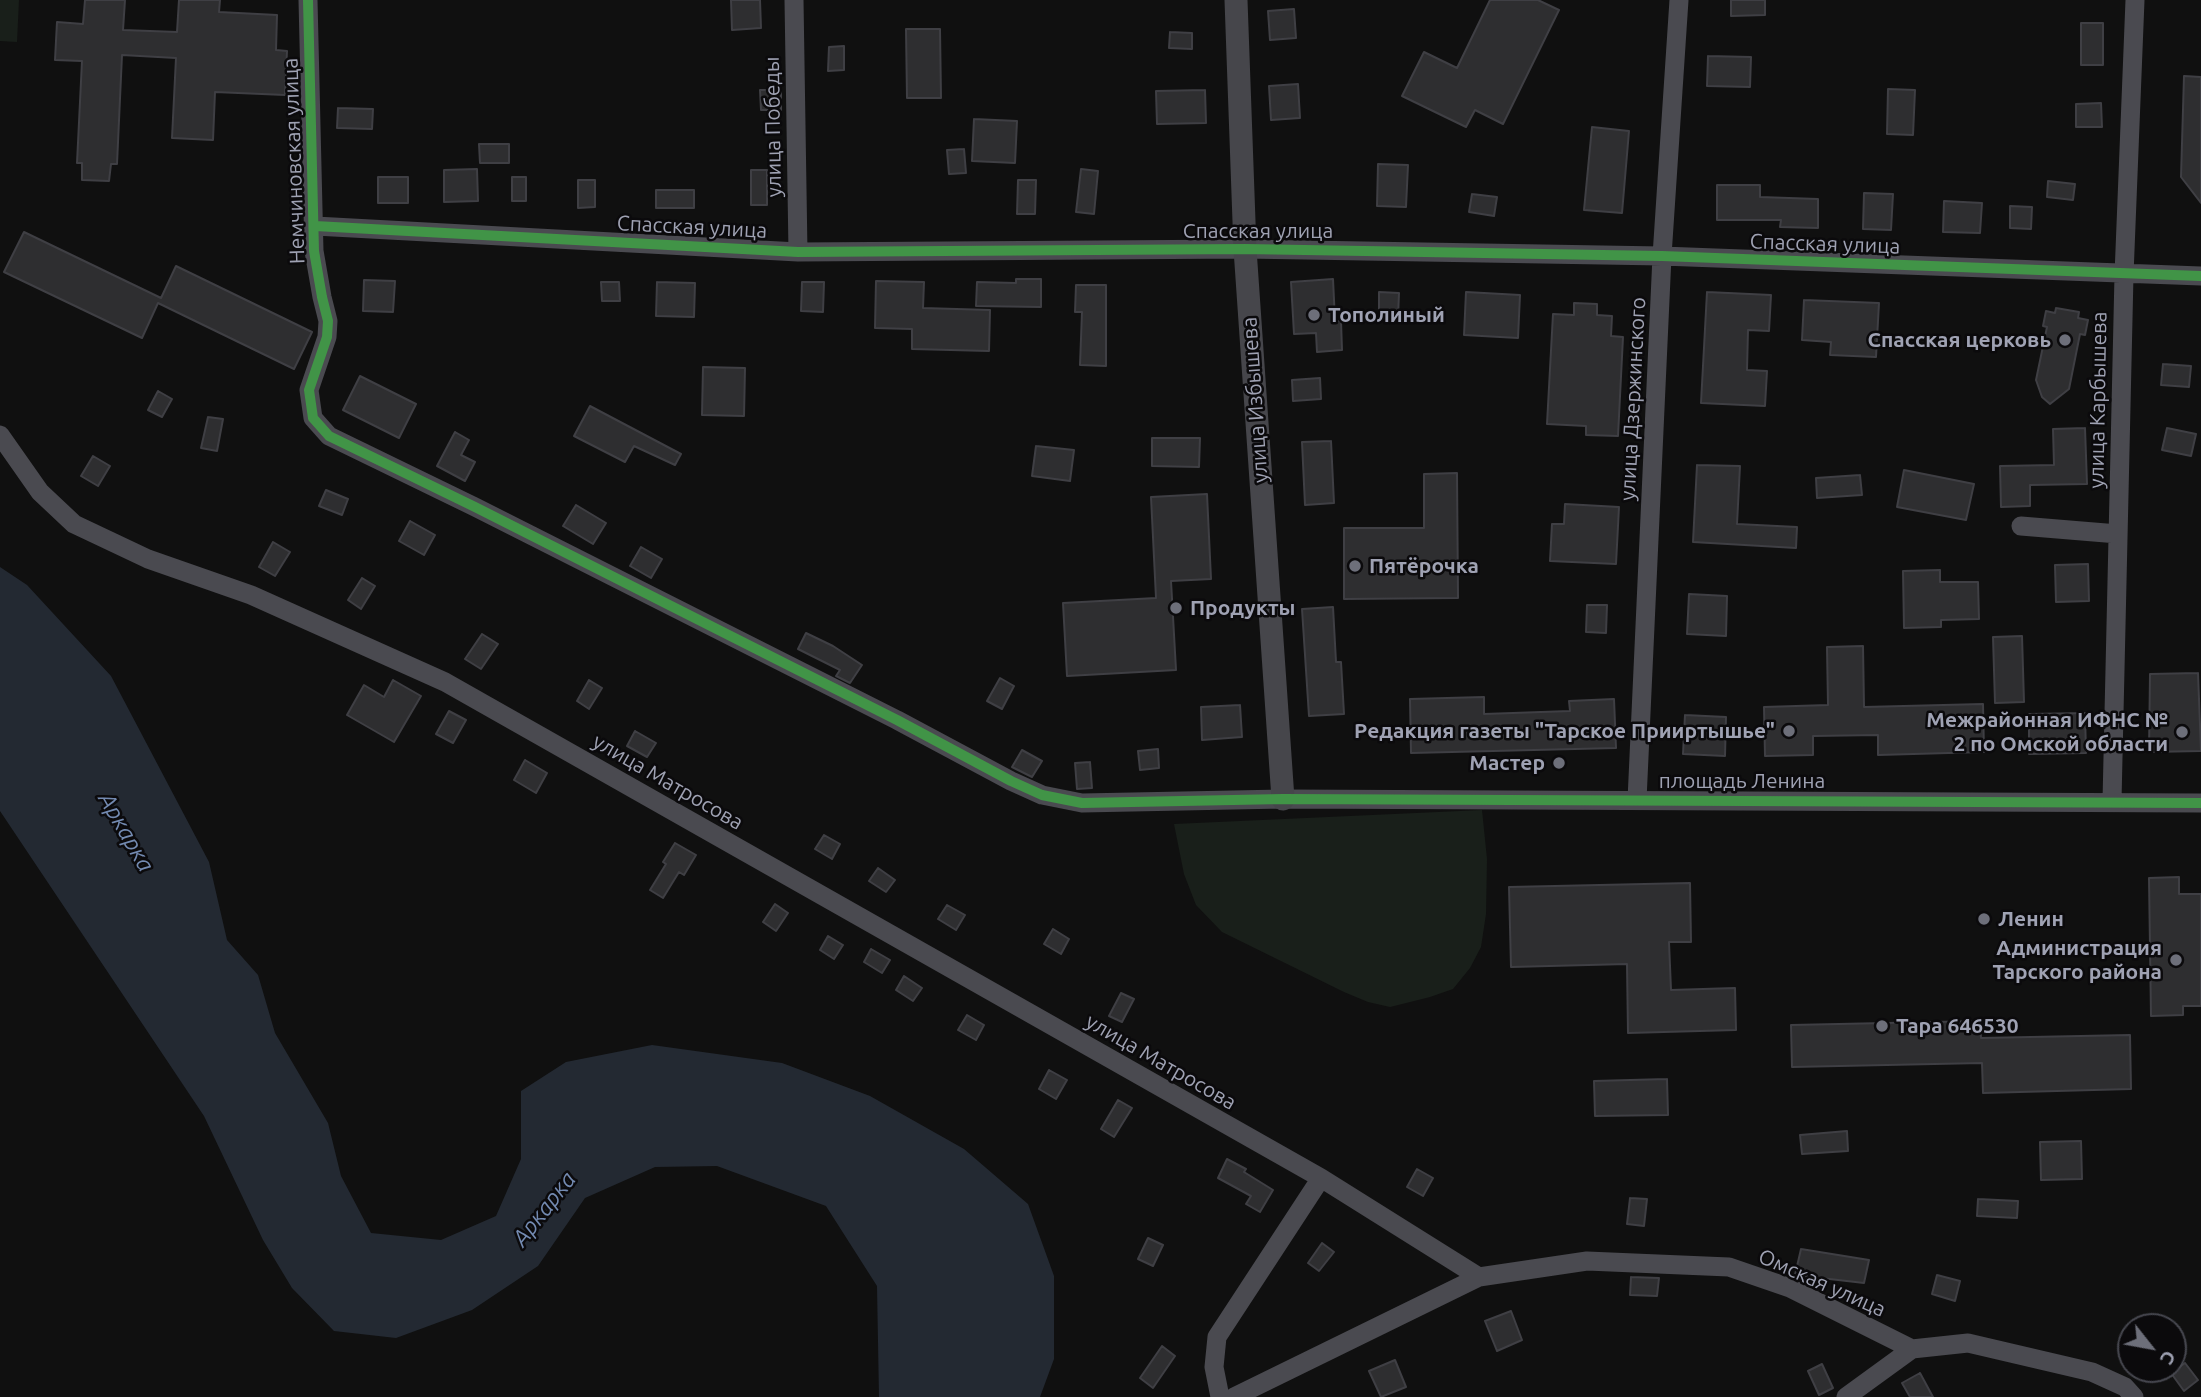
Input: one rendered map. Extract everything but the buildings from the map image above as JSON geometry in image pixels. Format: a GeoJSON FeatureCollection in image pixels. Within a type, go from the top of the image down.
{"type":"FeatureCollection","features":[{"type":"Feature","properties":{"kind":"main road","name":"улица Избышева"},"geometry":{"type":"LineString","coordinates":[[1236,0],[1245,249],[1283,799]]}},
{"type":"Feature","properties":{"kind":"street","name":"Немчиновская улица"},"geometry":{"type":"LineString","coordinates":[[308,0],[314,251],[328,321],[327,337],[309,390],[313,418],[329,436]]}},
{"type":"Feature","properties":{"kind":"street","name":"улица Победы"},"geometry":{"type":"LineString","coordinates":[[794,0],[798,252]]}},
{"type":"Feature","properties":{"kind":"street","name":"улица Дзержинского"},"geometry":{"type":"LineString","coordinates":[[1637,800],[1662,256],[1679,0]]}},
{"type":"Feature","properties":{"kind":"street","name":"улица Карбышева"},"geometry":{"type":"LineString","coordinates":[[2112,802],[2124,275],[2135,0]]}},
{"type":"Feature","properties":{"kind":"street","name":"Спасская улица"},"geometry":{"type":"LineString","coordinates":[[315,226],[798,252],[1245,249],[1662,256],[2201,276]]}},
{"type":"Feature","properties":{"kind":"street","name":"улица Матросова"},"geometry":{"type":"LineString","coordinates":[[0,435],[40,492],[74,524],[148,559],[251,595],[445,682],[1321,1178]]}},
{"type":"Feature","properties":{"kind":"street","name":"площадь Ленина"},"geometry":{"type":"LineString","coordinates":[[329,436],[897,720],[1011,781],[1042,795],[1082,803],[1283,799],[2201,803]]}},
{"type":"Feature","properties":{"kind":"street"},"geometry":{"type":"LineString","coordinates":[[2021,526],[2118,534]]}},
{"type":"Feature","properties":{"kind":"street"},"geometry":{"type":"LineString","coordinates":[[1220,1397],[1214,1367],[1217,1337],[1321,1178],[1479,1278]]}},
{"type":"Feature","properties":{"kind":"street","name":"Омская улица"},"geometry":{"type":"LineString","coordinates":[[1234,1397],[1479,1278],[1587,1261],[1729,1267],[1790,1288],[1912,1349]]}},
{"type":"Feature","properties":{"kind":"street"},"geometry":{"type":"LineString","coordinates":[[1846,1397],[1912,1349],[1968,1343],[2092,1372],[2125,1387],[2134,1397]]}},
{"type":"Feature","properties":{"kind":"shaded area"},"geometry":{"type":"Polygon","coordinates":[[[0,0],[19,0],[17,42],[0,41],[0,0]]]}},
{"type":"Feature","properties":{"kind":"shaded area"},"geometry":{"type":"Polygon","coordinates":[[[1482,810],[1487,859],[1486,914],[1481,947],[1470,968],[1453,989],[1390,1007],[1344,992],[1222,932],[1196,905],[1184,874],[1174,824],[1482,810]]]}},
{"type":"Feature","properties":{"kind":"water","name":"Аркарка"},"geometry":{"type":"Polygon","coordinates":[[[0,567],[27,585],[111,676],[209,862],[227,940],[258,975],[275,1033],[328,1123],[341,1176],[371,1233],[441,1240],[496,1216],[521,1159],[521,1091],[566,1062],[652,1045],[782,1063],[870,1096],[964,1149],[1028,1204],[1054,1276],[1054,1359],[1040,1397],[879,1397],[877,1286],[826,1206],[717,1166],[655,1167],[585,1198],[538,1266],[472,1310],[396,1338],[334,1331],[292,1288],[263,1240],[204,1116],[0,811],[0,567]]]}},
{"type":"Feature","properties":{"kind":"cycle path"},"geometry":{"type":"LineString","coordinates":[[308,0],[314,251],[328,321],[327,337],[309,390],[313,418],[329,436],[475,507],[1042,795],[1082,803],[1283,799],[2201,803]]}},
{"type":"Feature","properties":{"kind":"cycle path"},"geometry":{"type":"LineString","coordinates":[[315,226],[798,252],[1245,249],[1662,256],[2201,276]]}},
{"type":"Feature","properties":{"kind":"place","name":"Тополиный"},"geometry":{"type":"Point","coordinates":[1314,315]}},
{"type":"Feature","properties":{"kind":"place","name":"Спасская церковь"},"geometry":{"type":"Point","coordinates":[2065,340]}},
{"type":"Feature","properties":{"kind":"place","name":"Пятёрочка"},"geometry":{"type":"Point","coordinates":[1355,566]}},
{"type":"Feature","properties":{"kind":"place","name":"Продукты"},"geometry":{"type":"Point","coordinates":[1176,608]}},
{"type":"Feature","properties":{"kind":"place","name":"Редакция газеты \"Тарское Прииртышье\""},"geometry":{"type":"Point","coordinates":[1789,731]}},
{"type":"Feature","properties":{"kind":"place","name":"Межрайонная ИФНС № 2 по Омской области"},"geometry":{"type":"Point","coordinates":[2182,732]}},
{"type":"Feature","properties":{"kind":"place","name":"Мастер"},"geometry":{"type":"Point","coordinates":[1559,763]}},
{"type":"Feature","properties":{"kind":"place","name":"Ленин"},"geometry":{"type":"Point","coordinates":[1984,919]}},
{"type":"Feature","properties":{"kind":"place","name":"Администрация Тарского района"},"geometry":{"type":"Point","coordinates":[2176,960]}},
{"type":"Feature","properties":{"kind":"place","name":"Тара 646530"},"geometry":{"type":"Point","coordinates":[1882,1026]}}]}
